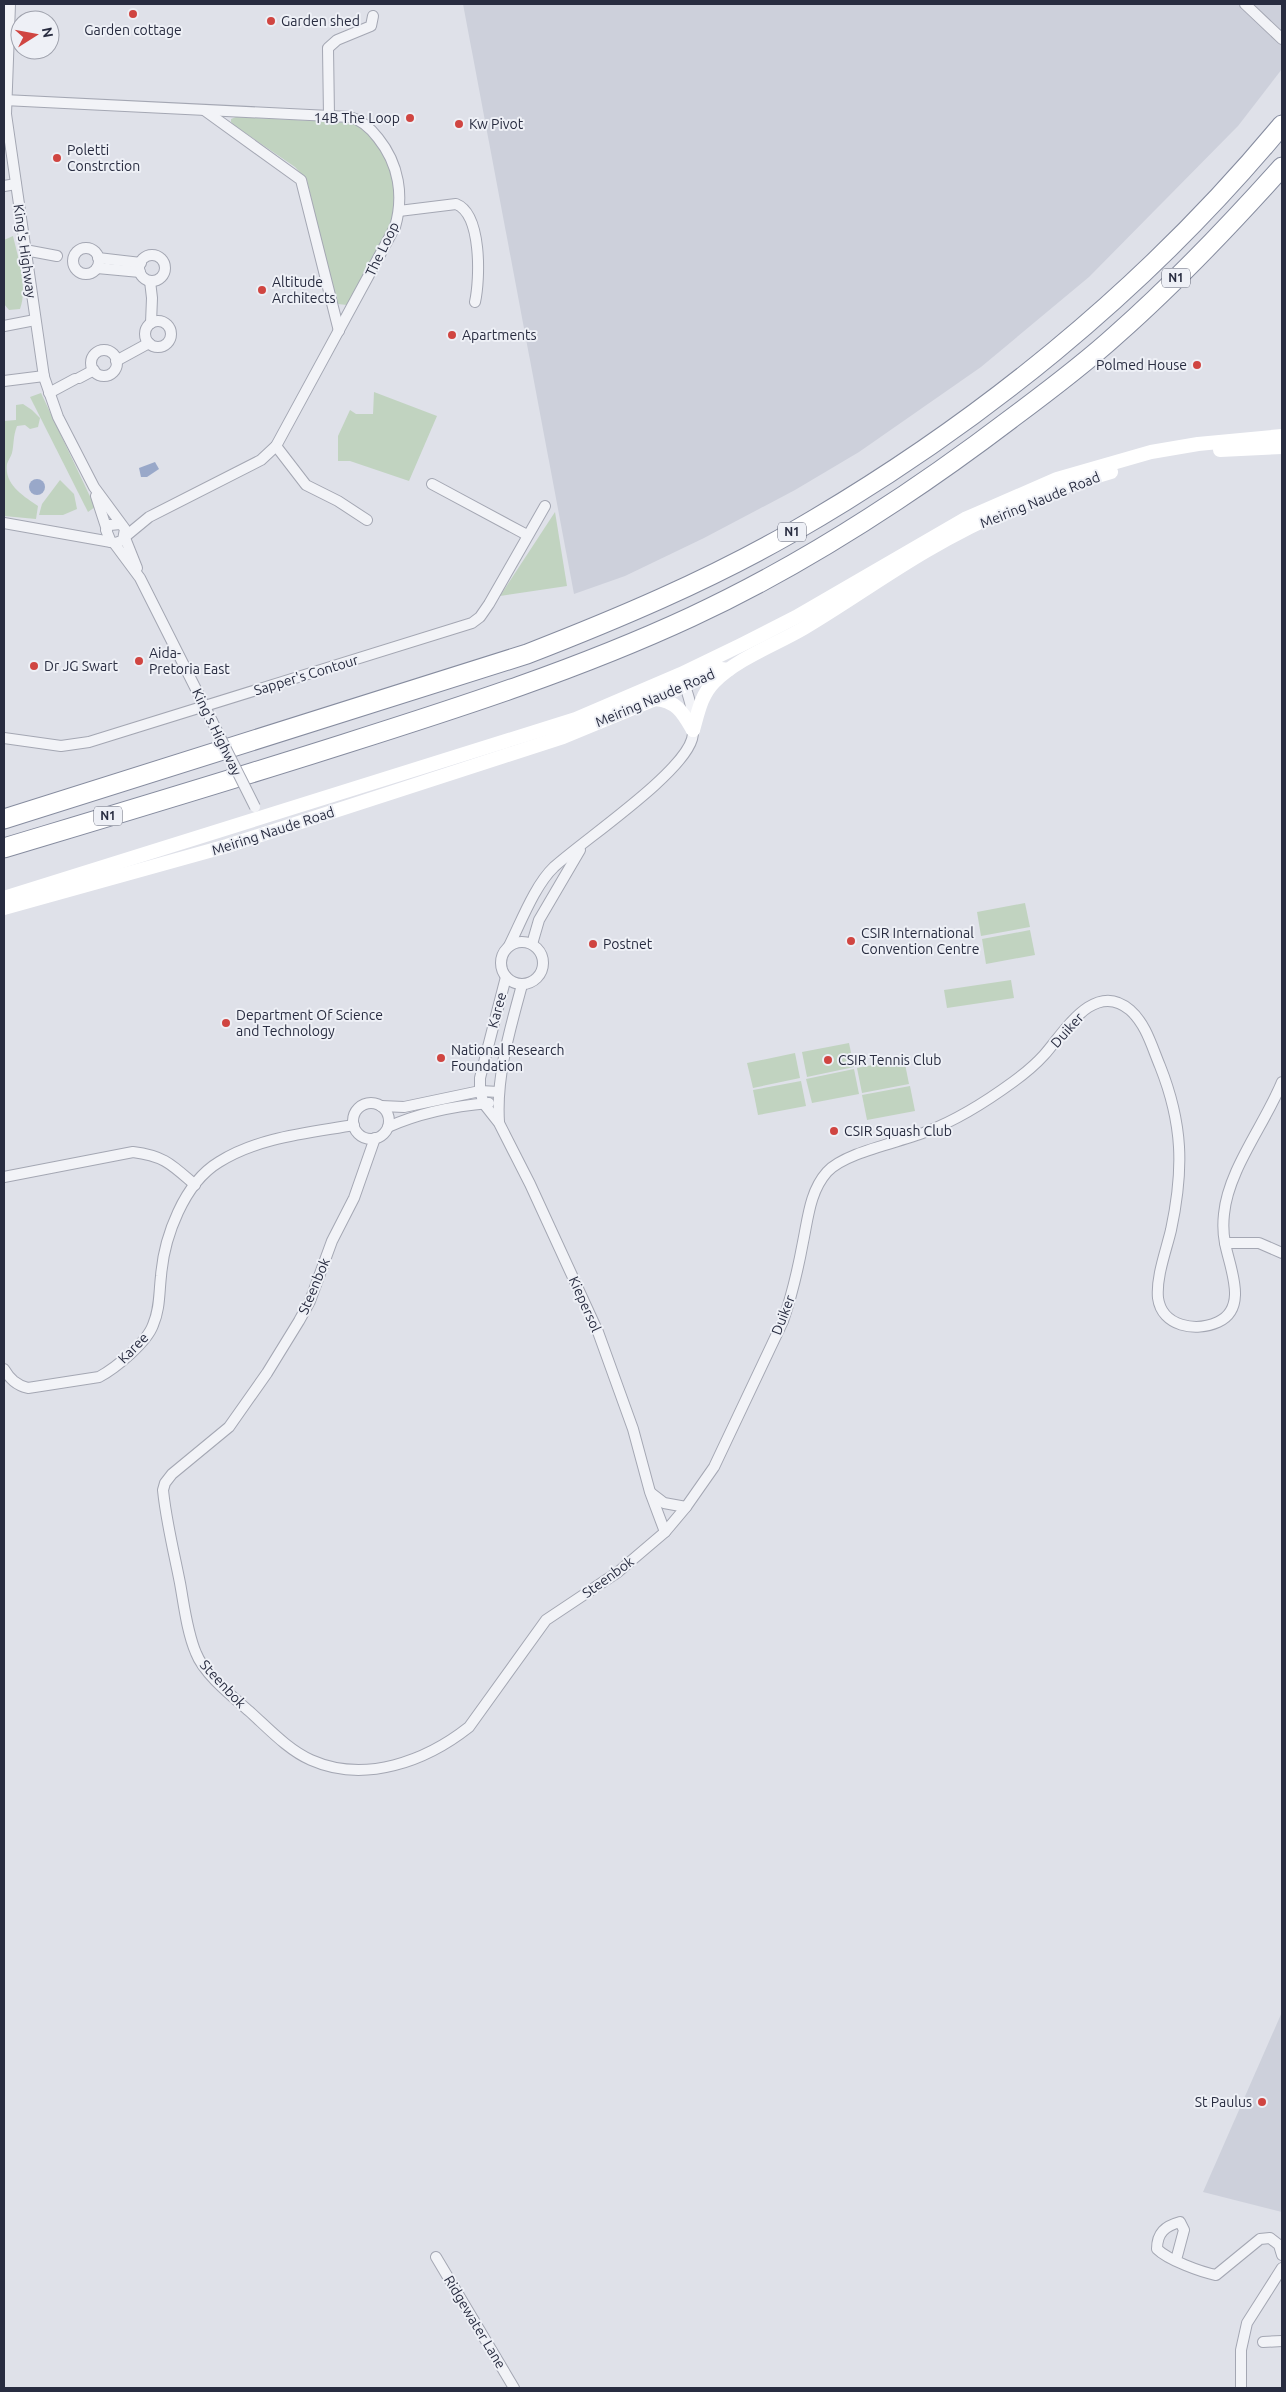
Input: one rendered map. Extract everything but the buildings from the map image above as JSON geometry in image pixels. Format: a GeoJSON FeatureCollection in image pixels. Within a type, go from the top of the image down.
{"type":"FeatureCollection","features":[{"type":"Feature","properties":{"kind":"highway","name":"N1"},"geometry":{"type":"LineString","coordinates":[[4,819],[527,654],[593,628],[693,584],[789,534],[901,465],[957,427],[1065,342],[1125,290],[1192,225],[1282,125]]}},
{"type":"Feature","properties":{"kind":"highway","name":"N1"},"geometry":{"type":"LineString","coordinates":[[4,848],[427,719],[626,645],[693,616],[753,585],[833,542],[916,488],[1061,380],[1115,336],[1193,261],[1282,167]]}},
{"type":"Feature","properties":{"kind":"street","name":"King's Highway"},"geometry":{"type":"LineString","coordinates":[[10,4],[5,101],[44,376],[49,394],[94,487],[120,524]]}},
{"type":"Feature","properties":{"kind":"street"},"geometry":{"type":"LineString","coordinates":[[1245,4],[1280,36]]}},
{"type":"Feature","properties":{"kind":"street"},"geometry":{"type":"LineString","coordinates":[[329,116],[328,48],[337,40],[371,26],[373,16]]}},
{"type":"Feature","properties":{"kind":"street","name":"The Loop"},"geometry":{"type":"LineString","coordinates":[[5,101],[350,117],[359,120],[385,147],[396,174],[399,189],[399,211],[392,234],[276,446],[261,460],[149,517],[125,537]]}},
{"type":"Feature","properties":{"kind":"street"},"geometry":{"type":"LineString","coordinates":[[203,110],[301,180],[339,331]]}},
{"type":"Feature","properties":{"kind":"street"},"geometry":{"type":"LineString","coordinates":[[4,186],[16,184]]}},
{"type":"Feature","properties":{"kind":"street"},"geometry":{"type":"LineString","coordinates":[[399,211],[456,204],[466,210],[471,221],[479,266],[475,302]]}},
{"type":"Feature","properties":{"kind":"street"},"geometry":{"type":"LineString","coordinates":[[86,249],[94,251],[98,263],[92,273],[83,274],[74,266],[74,258],[78,251],[86,249]]}},
{"type":"Feature","properties":{"kind":"street"},"geometry":{"type":"LineString","coordinates":[[25,250],[74,258]]}},
{"type":"Feature","properties":{"kind":"street"},"geometry":{"type":"LineString","coordinates":[[141,267],[150,256],[157,257],[163,261],[165,272],[154,281],[152,298],[155,322]]}},
{"type":"Feature","properties":{"kind":"street"},"geometry":{"type":"LineString","coordinates":[[98,263],[141,267]]}},
{"type":"Feature","properties":{"kind":"street"},"geometry":{"type":"LineString","coordinates":[[141,267],[144,278],[154,281]]}},
{"type":"Feature","properties":{"kind":"street"},"geometry":{"type":"LineString","coordinates":[[4,326],[35,320]]}},
{"type":"Feature","properties":{"kind":"street"},"geometry":{"type":"LineString","coordinates":[[147,340],[160,346],[170,339],[169,327],[155,322]]}},
{"type":"Feature","properties":{"kind":"street"},"geometry":{"type":"LineString","coordinates":[[147,340],[146,330],[155,322]]}},
{"type":"Feature","properties":{"kind":"street"},"geometry":{"type":"LineString","coordinates":[[115,358],[147,340]]}},
{"type":"Feature","properties":{"kind":"street"},"geometry":{"type":"LineString","coordinates":[[108,350],[115,358],[115,368],[110,374],[100,374],[94,370],[92,358],[97,352],[108,350]]}},
{"type":"Feature","properties":{"kind":"street"},"geometry":{"type":"LineString","coordinates":[[49,394],[94,370]]}},
{"type":"Feature","properties":{"kind":"street"},"geometry":{"type":"LineString","coordinates":[[4,381],[44,376]]}},
{"type":"Feature","properties":{"kind":"street","name":"Meiring Naude Road"},"geometry":{"type":"LineString","coordinates":[[4,908],[266,834],[564,737],[655,699],[683,680],[965,519],[1057,479],[1151,452],[1198,444],[1282,436]]}},
{"type":"Feature","properties":{"kind":"street"},"geometry":{"type":"LineString","coordinates":[[276,446],[306,485],[338,501],[367,520]]}},
{"type":"Feature","properties":{"kind":"street","name":"Meiring Naude Road"},"geometry":{"type":"LineString","coordinates":[[4,898],[257,813],[576,719],[683,680],[721,669],[728,670],[804,628],[926,551],[992,517],[1035,498],[1104,474],[1145,463],[1223,450],[1282,447]]}},
{"type":"Feature","properties":{"kind":"street"},"geometry":{"type":"LineString","coordinates":[[432,484],[527,535]]}},
{"type":"Feature","properties":{"kind":"street","name":"King's Highway"},"geometry":{"type":"LineString","coordinates":[[94,487],[106,530]]}},
{"type":"Feature","properties":{"kind":"street","name":"Sapper's Contour"},"geometry":{"type":"LineString","coordinates":[[4,738],[44,745],[74,745],[205,707],[472,623],[480,617],[489,604],[545,506]]}},
{"type":"Feature","properties":{"kind":"street","name":"The Loop"},"geometry":{"type":"LineString","coordinates":[[120,524],[149,517]]}},
{"type":"Feature","properties":{"kind":"street"},"geometry":{"type":"LineString","coordinates":[[4,523],[112,542],[121,542],[125,537],[125,529],[120,524],[110,525],[106,530],[79,536]]}},
{"type":"Feature","properties":{"kind":"street"},"geometry":{"type":"LineString","coordinates":[[106,530],[112,542]]}},
{"type":"Feature","properties":{"kind":"street","name":"King's Highway"},"geometry":{"type":"LineString","coordinates":[[125,537],[140,578],[266,834]]}},
{"type":"Feature","properties":{"kind":"street","name":"King's Highway"},"geometry":{"type":"LineString","coordinates":[[112,542],[140,578]]}},
{"type":"Feature","properties":{"kind":"street"},"geometry":{"type":"LineString","coordinates":[[509,946],[520,942],[532,944],[539,951],[543,959],[542,969],[535,980],[522,985],[513,982],[506,977],[501,968],[501,959],[535,894],[553,868],[583,846],[679,761],[688,749],[704,695],[714,681],[728,670]]}},
{"type":"Feature","properties":{"kind":"street"},"geometry":{"type":"LineString","coordinates":[[683,680],[692,712],[693,730]]}},
{"type":"Feature","properties":{"kind":"street"},"geometry":{"type":"LineString","coordinates":[[655,699],[665,700],[677,706],[693,730]]}},
{"type":"Feature","properties":{"kind":"street"},"geometry":{"type":"LineString","coordinates":[[532,944],[539,920],[549,900],[583,846]]}},
{"type":"Feature","properties":{"kind":"street"},"geometry":{"type":"LineString","coordinates":[[535,894],[549,900]]}},
{"type":"Feature","properties":{"kind":"street","name":"Karee"},"geometry":{"type":"LineString","coordinates":[[480,1091],[480,1078],[506,977]]}},
{"type":"Feature","properties":{"kind":"street","name":"Karee"},"geometry":{"type":"LineString","coordinates":[[499,1124],[499,1092],[511,1028],[522,985]]}},
{"type":"Feature","properties":{"kind":"street","name":"Duiker"},"geometry":{"type":"LineString","coordinates":[[665,1532],[686,1507],[714,1467],[783,1321],[793,1290],[814,1193],[826,1174],[836,1165],[853,1157],[930,1131],[990,1098],[1038,1062],[1068,1024],[1090,1006],[1106,1002],[1118,1004],[1129,1009],[1142,1025],[1174,1108],[1179,1135],[1180,1176],[1158,1293],[1162,1309],[1172,1321],[1188,1327],[1201,1327],[1221,1320],[1230,1311],[1235,1293],[1225,1243],[1224,1213],[1232,1180],[1261,1127],[1282,1082]]}},
{"type":"Feature","properties":{"kind":"street"},"geometry":{"type":"LineString","coordinates":[[480,1091],[484,1104],[499,1124]]}},
{"type":"Feature","properties":{"kind":"street"},"geometry":{"type":"LineString","coordinates":[[366,1165],[362,1136],[354,1125],[354,1116],[360,1107],[372,1103],[381,1106],[404,1107],[431,1103],[480,1091],[499,1092]]}},
{"type":"Feature","properties":{"kind":"street"},"geometry":{"type":"LineString","coordinates":[[362,1136],[375,1138],[383,1134],[388,1128],[408,1118],[437,1111],[498,1103]]}},
{"type":"Feature","properties":{"kind":"street"},"geometry":{"type":"LineString","coordinates":[[381,1106],[388,1116],[388,1128]]}},
{"type":"Feature","properties":{"kind":"street","name":"Kiepersol"},"geometry":{"type":"LineString","coordinates":[[499,1124],[598,1332],[634,1430],[650,1492],[665,1532]]}},
{"type":"Feature","properties":{"kind":"street","name":"Karee"},"geometry":{"type":"LineString","coordinates":[[4,1369],[10,1379],[19,1386],[36,1388],[72,1380],[99,1377],[108,1372],[134,1349],[153,1327],[159,1304],[161,1275],[170,1229],[182,1205],[206,1171],[242,1150],[267,1141],[354,1125]]}},
{"type":"Feature","properties":{"kind":"street"},"geometry":{"type":"LineString","coordinates":[[366,1165],[375,1138]]}},
{"type":"Feature","properties":{"kind":"street"},"geometry":{"type":"LineString","coordinates":[[4,1177],[133,1152],[151,1154],[167,1161],[195,1185]]}},
{"type":"Feature","properties":{"kind":"street","name":"Steenbok"},"geometry":{"type":"LineString","coordinates":[[366,1165],[354,1198],[332,1242],[310,1301],[267,1373],[229,1427],[172,1474],[165,1483],[164,1496],[184,1604],[195,1653],[202,1665],[232,1696],[293,1749],[310,1760],[344,1770],[370,1770],[421,1758],[453,1740],[469,1727],[546,1620],[618,1572],[665,1532]]}},
{"type":"Feature","properties":{"kind":"street"},"geometry":{"type":"LineString","coordinates":[[1225,1243],[1259,1244],[1269,1246],[1282,1253]]}},
{"type":"Feature","properties":{"kind":"street"},"geometry":{"type":"LineString","coordinates":[[650,1492],[664,1503],[686,1507]]}},
{"type":"Feature","properties":{"kind":"street"},"geometry":{"type":"LineString","coordinates":[[1176,2260],[1216,2274],[1260,2239],[1270,2238],[1279,2246],[1282,2255]]}},
{"type":"Feature","properties":{"kind":"street","name":"Ridgewater Lane"},"geometry":{"type":"LineString","coordinates":[[436,2257],[514,2388]]}},
{"type":"Feature","properties":{"kind":"street"},"geometry":{"type":"LineString","coordinates":[[1241,2388],[1241,2350],[1247,2323],[1282,2268]]}},
{"type":"Feature","properties":{"kind":"street"},"geometry":{"type":"LineString","coordinates":[[1263,2342],[1282,2341]]}},
{"type":"Feature","properties":{"kind":"shaded area"},"geometry":{"type":"Polygon","coordinates":[[[463,4],[1282,4],[1282,69],[1238,126],[1089,277],[981,367],[859,452],[795,490],[704,538],[625,576],[574,594],[463,4]]]}},
{"type":"Feature","properties":{"kind":"shaded area","name":"St Paulus"},"geometry":{"type":"Polygon","coordinates":[[[1282,2012],[1282,2212],[1203,2192],[1282,2012]]]}},
{"type":"Feature","properties":{"kind":"green space"},"geometry":{"type":"Polygon","coordinates":[[[236,117],[354,123],[370,135],[388,160],[396,190],[394,218],[347,305],[338,304],[334,294],[307,180],[295,167],[235,126],[231,119],[236,117]]]}},
{"type":"Feature","properties":{"kind":"green space"},"geometry":{"type":"Polygon","coordinates":[[[13,236],[23,282],[23,292],[20,309],[9,310],[4,304],[4,240],[13,236]]]}},
{"type":"Feature","properties":{"kind":"green space"},"geometry":{"type":"Polygon","coordinates":[[[374,392],[437,416],[409,481],[350,461],[338,461],[338,436],[350,410],[356,414],[373,414],[374,392]]]}},
{"type":"Feature","properties":{"kind":"green space"},"geometry":{"type":"Polygon","coordinates":[[[41,393],[95,507],[88,512],[30,397],[41,393]]]}},
{"type":"Feature","properties":{"kind":"green space"},"geometry":{"type":"Polygon","coordinates":[[[23,404],[40,418],[38,427],[30,429],[25,425],[17,426],[12,453],[7,464],[7,471],[16,489],[38,506],[36,519],[4,516],[4,421],[16,420],[16,405],[23,404]]]}},
{"type":"Feature","properties":{"kind":"green space"},"geometry":{"type":"Polygon","coordinates":[[[60,480],[74,494],[77,509],[63,515],[39,515],[42,504],[60,480]]]}},
{"type":"Feature","properties":{"kind":"green space"},"geometry":{"type":"Polygon","coordinates":[[[555,512],[567,586],[500,596],[555,512]]]}},
{"type":"Feature","properties":{"kind":"green space"},"geometry":{"type":"Polygon","coordinates":[[[1025,903],[1030,927],[981,936],[977,912],[1025,903]]]}},
{"type":"Feature","properties":{"kind":"green space"},"geometry":{"type":"Polygon","coordinates":[[[1030,930],[1035,955],[986,964],[982,939],[1030,930]]]}},
{"type":"Feature","properties":{"kind":"green space"},"geometry":{"type":"Polygon","coordinates":[[[1011,980],[1014,998],[947,1008],[944,990],[1011,980]]]}},
{"type":"Feature","properties":{"kind":"green space","name":"CSIR Tennis Club"},"geometry":{"type":"Polygon","coordinates":[[[849,1043],[854,1067],[807,1077],[802,1052],[849,1043]]]}},
{"type":"Feature","properties":{"kind":"green space","name":"CSIR Tennis Club"},"geometry":{"type":"Polygon","coordinates":[[[795,1053],[800,1078],[753,1088],[747,1063],[795,1053]]]}},
{"type":"Feature","properties":{"kind":"green space","name":"CSIR Tennis Club"},"geometry":{"type":"Polygon","coordinates":[[[904,1059],[909,1084],[862,1093],[857,1068],[904,1059]]]}},
{"type":"Feature","properties":{"kind":"green space","name":"CSIR Tennis Club"},"geometry":{"type":"Polygon","coordinates":[[[854,1069],[859,1094],[812,1103],[806,1079],[854,1069]]]}},
{"type":"Feature","properties":{"kind":"green space","name":"CSIR Tennis Club"},"geometry":{"type":"Polygon","coordinates":[[[801,1081],[806,1106],[758,1115],[753,1090],[801,1081]]]}},
{"type":"Feature","properties":{"kind":"green space","name":"CSIR Tennis Club"},"geometry":{"type":"Polygon","coordinates":[[[910,1086],[915,1111],[867,1120],[862,1095],[910,1086]]]}},
{"type":"Feature","properties":{"kind":"water"},"geometry":{"type":"Polygon","coordinates":[[[155,462],[159,469],[147,477],[141,477],[139,468],[155,462]]]}},
{"type":"Feature","properties":{"kind":"water"},"geometry":{"type":"Polygon","coordinates":[[[37,479],[45,487],[37,495],[29,487],[37,479]]]}},
{"type":"Feature","properties":{"kind":"place","name":"Garden cottage"},"geometry":{"type":"Point","coordinates":[133,14]}},
{"type":"Feature","properties":{"kind":"place","name":"Garden shed"},"geometry":{"type":"Point","coordinates":[271,21]}},
{"type":"Feature","properties":{"kind":"place","name":"14B The Loop"},"geometry":{"type":"Point","coordinates":[410,118]}},
{"type":"Feature","properties":{"kind":"place","name":"Kw Pivot"},"geometry":{"type":"Point","coordinates":[459,124]}},
{"type":"Feature","properties":{"kind":"place","name":"Poletti Constrction"},"geometry":{"type":"Point","coordinates":[57,158]}},
{"type":"Feature","properties":{"kind":"place","name":"Altitude Architects"},"geometry":{"type":"Point","coordinates":[262,290]}},
{"type":"Feature","properties":{"kind":"place","name":"Apartments"},"geometry":{"type":"Point","coordinates":[452,335]}},
{"type":"Feature","properties":{"kind":"place","name":"Polmed House"},"geometry":{"type":"Point","coordinates":[1197,365]}},
{"type":"Feature","properties":{"kind":"place","name":"Aida- Pretoria East"},"geometry":{"type":"Point","coordinates":[139,661]}},
{"type":"Feature","properties":{"kind":"place","name":"Dr JG Swart"},"geometry":{"type":"Point","coordinates":[34,666]}},
{"type":"Feature","properties":{"kind":"place","name":"CSIR International Convention Centre"},"geometry":{"type":"Point","coordinates":[851,941]}},
{"type":"Feature","properties":{"kind":"place","name":"Postnet"},"geometry":{"type":"Point","coordinates":[593,944]}},
{"type":"Feature","properties":{"kind":"place","name":"Department Of Science and Technology"},"geometry":{"type":"Point","coordinates":[226,1023]}},
{"type":"Feature","properties":{"kind":"place","name":"National Research Foundation"},"geometry":{"type":"Point","coordinates":[441,1058]}},
{"type":"Feature","properties":{"kind":"place","name":"CSIR Tennis Club"},"geometry":{"type":"Point","coordinates":[828,1060]}},
{"type":"Feature","properties":{"kind":"place","name":"CSIR Squash Club"},"geometry":{"type":"Point","coordinates":[834,1131]}},
{"type":"Feature","properties":{"kind":"place","name":"St Paulus"},"geometry":{"type":"Point","coordinates":[1262,2102]}}]}
